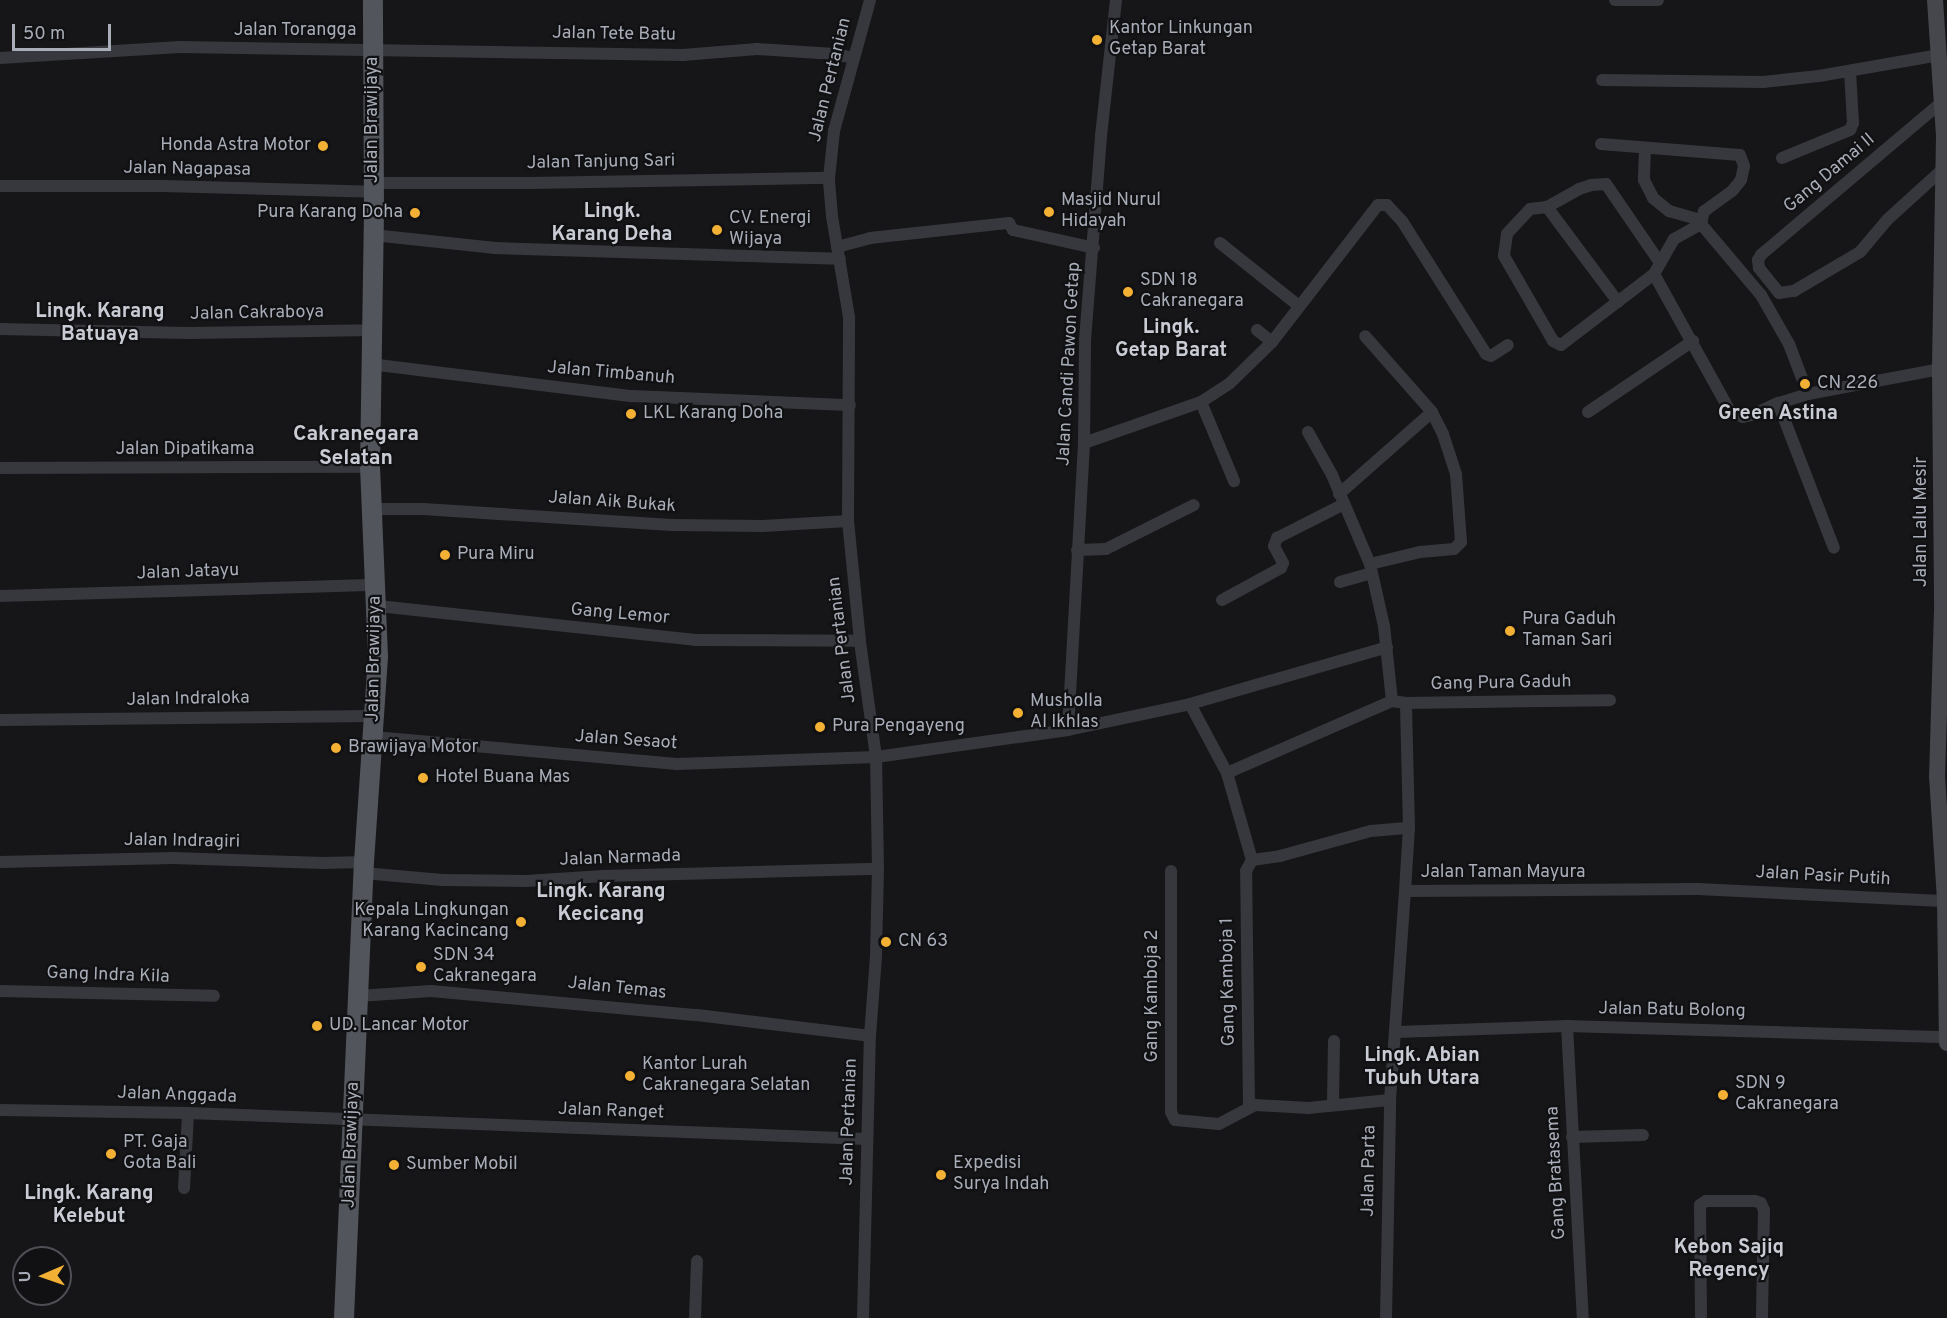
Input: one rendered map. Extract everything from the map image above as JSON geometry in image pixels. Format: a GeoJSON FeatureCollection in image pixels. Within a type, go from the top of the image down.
{"type":"FeatureCollection","features":[{"type":"Feature","properties":{"kind":"main road","name":"Jalan Brawijaya"},"geometry":{"type":"LineString","coordinates":[[344,1318],[364,868],[374,737],[378,606],[370,467],[373,0]]}},
{"type":"Feature","properties":{"kind":"street","name":"Jalan Pertanian"},"geometry":{"type":"LineString","coordinates":[[862,1318],[870,1036],[876,956],[878,869],[876,757],[860,641],[849,521],[849,317],[829,178],[834,130],[870,0]]}},
{"type":"Feature","properties":{"kind":"street","name":"Jalan Candi Pawon Getap"},"geometry":{"type":"LineString","coordinates":[[1068,730],[1084,443],[1085,340],[1101,136],[1116,0]]}},
{"type":"Feature","properties":{"kind":"street"},"geometry":{"type":"LineString","coordinates":[[1616,0],[1658,0]]}},
{"type":"Feature","properties":{"kind":"street","name":"Jalan Lalu Mesir"},"geometry":{"type":"LineString","coordinates":[[1935,0],[1943,101],[1944,168],[1940,369],[1944,449],[1943,709],[1937,776],[1946,901],[1947,1043]]}},
{"type":"Feature","properties":{"kind":"street","name":"Jalan Torangga"},"geometry":{"type":"LineString","coordinates":[[0,58],[180,47],[374,49]]}},
{"type":"Feature","properties":{"kind":"street","name":"Jalan Tete Batu"},"geometry":{"type":"LineString","coordinates":[[374,49],[683,55],[757,49],[834,54],[854,58]]}},
{"type":"Feature","properties":{"kind":"street"},"geometry":{"type":"LineString","coordinates":[[1602,80],[1763,82],[1850,71],[1939,55]]}},
{"type":"Feature","properties":{"kind":"street"},"geometry":{"type":"LineString","coordinates":[[1782,158],[1850,130],[1853,123],[1850,71]]}},
{"type":"Feature","properties":{"kind":"street","name":"Gang Damai II"},"geometry":{"type":"LineString","coordinates":[[1943,101],[1761,255],[1758,265],[1767,280],[1779,293],[1786,294],[1860,252],[1888,219],[1944,168]]}},
{"type":"Feature","properties":{"kind":"street"},"geometry":{"type":"LineString","coordinates":[[1601,144],[1740,155],[1744,168],[1739,184],[1704,211],[1701,222],[1674,239],[1654,274],[1561,345],[1553,341],[1504,256],[1507,234],[1520,217],[1530,209],[1547,207],[1580,189],[1606,184],[1660,263]]}},
{"type":"Feature","properties":{"kind":"street"},"geometry":{"type":"LineString","coordinates":[[1645,148],[1644,180],[1653,198],[1669,211],[1701,222],[1761,295],[1789,344],[1808,394]]}},
{"type":"Feature","properties":{"kind":"street","name":"Jalan Tanjung Sari"},"geometry":{"type":"LineString","coordinates":[[373,188],[829,178]]}},
{"type":"Feature","properties":{"kind":"street","name":"Jalan Nagapasa"},"geometry":{"type":"LineString","coordinates":[[0,186],[373,188]]}},
{"type":"Feature","properties":{"kind":"street"},"geometry":{"type":"LineString","coordinates":[[1084,443],[1215,395],[1247,369],[1272,342],[1299,306],[1317,287],[1374,208],[1387,205],[1402,221],[1486,354],[1494,354],[1508,345]]}},
{"type":"Feature","properties":{"kind":"street"},"geometry":{"type":"LineString","coordinates":[[1547,207],[1618,302]]}},
{"type":"Feature","properties":{"kind":"street"},"geometry":{"type":"LineString","coordinates":[[373,236],[495,248],[838,253],[870,238],[1009,223],[1013,230],[1094,248]]}},
{"type":"Feature","properties":{"kind":"street"},"geometry":{"type":"LineString","coordinates":[[1220,243],[1299,306]]}},
{"type":"Feature","properties":{"kind":"street"},"geometry":{"type":"LineString","coordinates":[[1654,274],[1693,341],[1721,399],[1731,413],[1737,416],[1752,415],[1778,403],[1808,394],[1940,369]]}},
{"type":"Feature","properties":{"kind":"street","name":"Jalan Cakraboya"},"geometry":{"type":"LineString","coordinates":[[0,329],[188,333],[371,330]]}},
{"type":"Feature","properties":{"kind":"street"},"geometry":{"type":"LineString","coordinates":[[1257,330],[1272,342]]}},
{"type":"Feature","properties":{"kind":"street"},"geometry":{"type":"LineString","coordinates":[[1340,582],[1371,568],[1420,552],[1458,548],[1461,542],[1456,474],[1443,434],[1432,412],[1365,336]]}},
{"type":"Feature","properties":{"kind":"street"},"geometry":{"type":"LineString","coordinates":[[1588,412],[1693,341]]}},
{"type":"Feature","properties":{"kind":"street","name":"Jalan Timbanuh"},"geometry":{"type":"LineString","coordinates":[[370,364],[632,396],[850,405]]}},
{"type":"Feature","properties":{"kind":"street"},"geometry":{"type":"LineString","coordinates":[[1201,402],[1234,481]]}},
{"type":"Feature","properties":{"kind":"street"},"geometry":{"type":"LineString","coordinates":[[1778,403],[1834,549]]}},
{"type":"Feature","properties":{"kind":"street"},"geometry":{"type":"LineString","coordinates":[[1222,600],[1281,568],[1283,563],[1274,546],[1277,538],[1342,499],[1432,412]]}},
{"type":"Feature","properties":{"kind":"street"},"geometry":{"type":"LineString","coordinates":[[1227,773],[1392,701],[1386,647],[1371,568],[1342,499],[1308,432]]}},
{"type":"Feature","properties":{"kind":"street","name":"Jalan Dipatikama"},"geometry":{"type":"LineString","coordinates":[[0,468],[370,467]]}},
{"type":"Feature","properties":{"kind":"street"},"geometry":{"type":"LineString","coordinates":[[1077,550],[1106,549],[1194,505]]}},
{"type":"Feature","properties":{"kind":"street","name":"Jalan Aik Bukak"},"geometry":{"type":"LineString","coordinates":[[372,508],[671,525],[763,526],[849,521]]}},
{"type":"Feature","properties":{"kind":"street","name":"Jalan Jatayu"},"geometry":{"type":"LineString","coordinates":[[0,596],[377,585]]}},
{"type":"Feature","properties":{"kind":"street","name":"Gang Lemor"},"geometry":{"type":"LineString","coordinates":[[378,606],[695,640],[860,641]]}},
{"type":"Feature","properties":{"kind":"street","name":"Jalan Sesaot"},"geometry":{"type":"LineString","coordinates":[[374,737],[677,764],[876,757],[1068,730],[1190,704],[1386,647]]}},
{"type":"Feature","properties":{"kind":"street","name":"Gang Pura Gaduh"},"geometry":{"type":"LineString","coordinates":[[1392,701],[1407,703],[1610,700]]}},
{"type":"Feature","properties":{"kind":"street"},"geometry":{"type":"LineString","coordinates":[[1405,891],[1409,828],[1407,703]]}},
{"type":"Feature","properties":{"kind":"street"},"geometry":{"type":"LineString","coordinates":[[1190,704],[1227,773],[1252,860],[1371,831],[1409,828]]}},
{"type":"Feature","properties":{"kind":"street","name":"Jalan Indraloka"},"geometry":{"type":"LineString","coordinates":[[0,720],[375,716]]}},
{"type":"Feature","properties":{"kind":"street","name":"Jalan Indragiri"},"geometry":{"type":"LineString","coordinates":[[0,862],[173,858],[324,863],[364,868]]}},
{"type":"Feature","properties":{"kind":"street","name":"Gang Kamboja 1"},"geometry":{"type":"LineString","coordinates":[[1249,1106],[1246,871],[1252,860]]}},
{"type":"Feature","properties":{"kind":"street","name":"Jalan Narmada"},"geometry":{"type":"LineString","coordinates":[[364,868],[443,880],[526,881],[603,876],[878,869]]}},
{"type":"Feature","properties":{"kind":"street","name":"Gang Kamboja 2"},"geometry":{"type":"LineString","coordinates":[[1171,871],[1171,1112],[1174,1120],[1220,1124],[1249,1106]]}},
{"type":"Feature","properties":{"kind":"street","name":"Jalan Pasir Putih"},"geometry":{"type":"LineString","coordinates":[[1698,889],[1946,901]]}},
{"type":"Feature","properties":{"kind":"street","name":"Jalan Taman Mayura"},"geometry":{"type":"LineString","coordinates":[[1396,1028],[1405,891],[1698,889]]}},
{"type":"Feature","properties":{"kind":"street","name":"Gang Indra Kila"},"geometry":{"type":"LineString","coordinates":[[0,991],[214,996]]}},
{"type":"Feature","properties":{"kind":"street","name":"Jalan Temas"},"geometry":{"type":"LineString","coordinates":[[359,996],[430,991],[697,1015],[870,1036]]}},
{"type":"Feature","properties":{"kind":"street","name":"Jalan Batu Bolong"},"geometry":{"type":"LineString","coordinates":[[1396,1028],[1567,1026],[1947,1037]]}},
{"type":"Feature","properties":{"kind":"street","name":"Gang Bratasema"},"geometry":{"type":"LineString","coordinates":[[1567,1026],[1583,1318]]}},
{"type":"Feature","properties":{"kind":"street","name":"Jalan Parta"},"geometry":{"type":"LineString","coordinates":[[1386,1318],[1390,1100],[1396,1028]]}},
{"type":"Feature","properties":{"kind":"street"},"geometry":{"type":"LineString","coordinates":[[1334,1041],[1334,1104]]}},
{"type":"Feature","properties":{"kind":"street"},"geometry":{"type":"LineString","coordinates":[[1249,1106],[1308,1108],[1390,1100]]}},
{"type":"Feature","properties":{"kind":"street","name":"Jalan Anggada"},"geometry":{"type":"LineString","coordinates":[[0,1110],[353,1119]]}},
{"type":"Feature","properties":{"kind":"street"},"geometry":{"type":"LineString","coordinates":[[184,1188],[188,1113]]}},
{"type":"Feature","properties":{"kind":"street","name":"Jalan Ranget"},"geometry":{"type":"LineString","coordinates":[[353,1119],[867,1139]]}},
{"type":"Feature","properties":{"kind":"street"},"geometry":{"type":"LineString","coordinates":[[1572,1137],[1643,1135]]}},
{"type":"Feature","properties":{"kind":"street"},"geometry":{"type":"LineString","coordinates":[[1701,1318],[1700,1205],[1706,1201],[1755,1201],[1761,1203],[1764,1210],[1762,1318]]}},
{"type":"Feature","properties":{"kind":"street"},"geometry":{"type":"LineString","coordinates":[[695,1318],[697,1261]]}},
{"type":"Feature","properties":{"kind":"place","name":"Kantor Linkungan Getap Barat"},"geometry":{"type":"Point","coordinates":[1097,40]}},
{"type":"Feature","properties":{"kind":"place","name":"Honda Astra Motor"},"geometry":{"type":"Point","coordinates":[323,146]}},
{"type":"Feature","properties":{"kind":"place","name":"Masjid Nurul Hidayah"},"geometry":{"type":"Point","coordinates":[1049,212]}},
{"type":"Feature","properties":{"kind":"place","name":"Pura Karang Doha"},"geometry":{"type":"Point","coordinates":[415,213]}},
{"type":"Feature","properties":{"kind":"place","name":"CV. Energi Wijaya"},"geometry":{"type":"Point","coordinates":[717,230]}},
{"type":"Feature","properties":{"kind":"place","name":"SDN 18 Cakranegara"},"geometry":{"type":"Point","coordinates":[1128,292]}},
{"type":"Feature","properties":{"kind":"place","name":"CN 226"},"geometry":{"type":"Point","coordinates":[1805,384]}},
{"type":"Feature","properties":{"kind":"place","name":"LKL Karang Doha"},"geometry":{"type":"Point","coordinates":[631,414]}},
{"type":"Feature","properties":{"kind":"place","name":"Pura Miru"},"geometry":{"type":"Point","coordinates":[445,555]}},
{"type":"Feature","properties":{"kind":"place","name":"Pura Gaduh Taman Sari"},"geometry":{"type":"Point","coordinates":[1510,631]}},
{"type":"Feature","properties":{"kind":"place","name":"Musholla Al Ikhlas"},"geometry":{"type":"Point","coordinates":[1018,713]}},
{"type":"Feature","properties":{"kind":"place","name":"Pura Pengayeng"},"geometry":{"type":"Point","coordinates":[820,727]}},
{"type":"Feature","properties":{"kind":"place","name":"Brawijaya Motor"},"geometry":{"type":"Point","coordinates":[336,748]}},
{"type":"Feature","properties":{"kind":"place","name":"Hotel Buana Mas"},"geometry":{"type":"Point","coordinates":[423,778]}},
{"type":"Feature","properties":{"kind":"place","name":"Kepala Lingkungan Karang Kacincang"},"geometry":{"type":"Point","coordinates":[521,922]}},
{"type":"Feature","properties":{"kind":"place","name":"CN 63"},"geometry":{"type":"Point","coordinates":[886,942]}},
{"type":"Feature","properties":{"kind":"place","name":"SDN 34 Cakranegara"},"geometry":{"type":"Point","coordinates":[421,967]}},
{"type":"Feature","properties":{"kind":"place","name":"UD. Lancar Motor"},"geometry":{"type":"Point","coordinates":[317,1026]}},
{"type":"Feature","properties":{"kind":"place","name":"Kantor Lurah Cakranegara Selatan"},"geometry":{"type":"Point","coordinates":[630,1076]}},
{"type":"Feature","properties":{"kind":"place","name":"SDN 9 Cakranegara"},"geometry":{"type":"Point","coordinates":[1723,1095]}},
{"type":"Feature","properties":{"kind":"place","name":"PT. Gaja Gota Bali"},"geometry":{"type":"Point","coordinates":[111,1154]}},
{"type":"Feature","properties":{"kind":"place","name":"Sumber Mobil"},"geometry":{"type":"Point","coordinates":[394,1165]}},
{"type":"Feature","properties":{"kind":"place","name":"Expedisi Surya Indah"},"geometry":{"type":"Point","coordinates":[941,1175]}},
{"type":"Feature","properties":{"kind":"district","name":"Lingk. Karang Deha"},"geometry":{"type":"Point","coordinates":[612,224]}},
{"type":"Feature","properties":{"kind":"district","name":"Lingk. Karang Batuaya"},"geometry":{"type":"Point","coordinates":[100,324]}},
{"type":"Feature","properties":{"kind":"district","name":"Lingk. Getap Barat"},"geometry":{"type":"Point","coordinates":[1171,340]}},
{"type":"Feature","properties":{"kind":"district","name":"Green Astina"},"geometry":{"type":"Point","coordinates":[1778,414]}},
{"type":"Feature","properties":{"kind":"district","name":"Cakranegara Selatan"},"geometry":{"type":"Point","coordinates":[356,447]}},
{"type":"Feature","properties":{"kind":"district","name":"Lingk. Karang Kecicang"},"geometry":{"type":"Point","coordinates":[601,904]}},
{"type":"Feature","properties":{"kind":"district","name":"Lingk. Abian Tubuh Utara"},"geometry":{"type":"Point","coordinates":[1422,1068]}},
{"type":"Feature","properties":{"kind":"district","name":"Lingk. Karang Kelebut"},"geometry":{"type":"Point","coordinates":[89,1206]}},
{"type":"Feature","properties":{"kind":"district","name":"Kebon Sajiq Regency"},"geometry":{"type":"Point","coordinates":[1729,1260]}}]}
